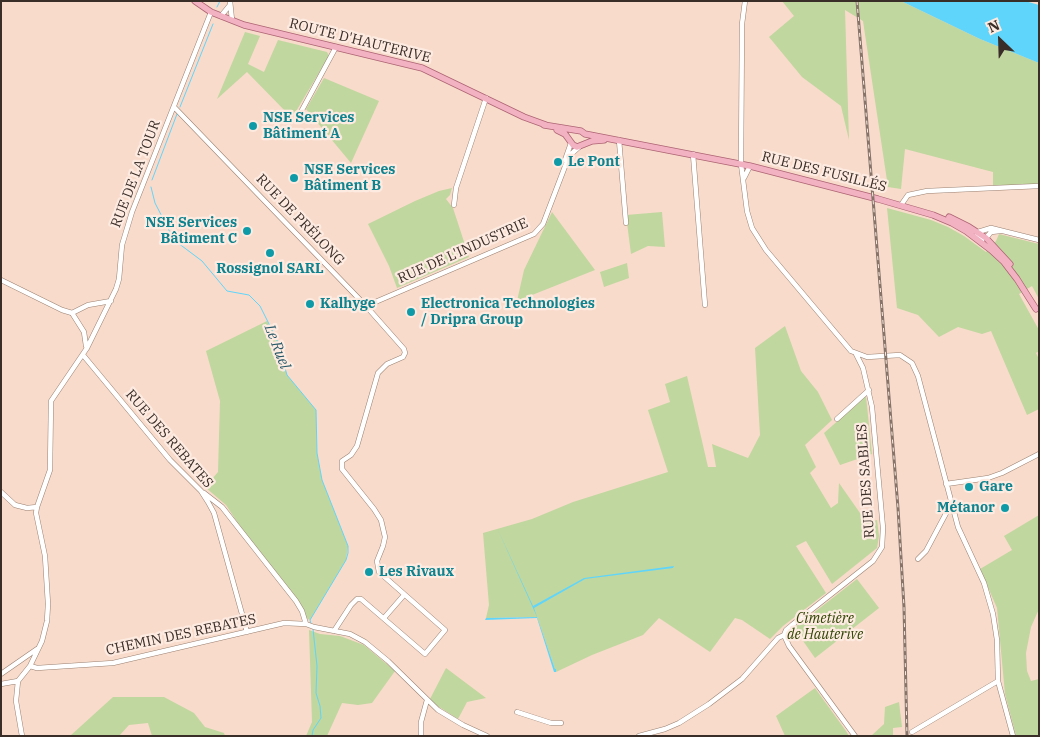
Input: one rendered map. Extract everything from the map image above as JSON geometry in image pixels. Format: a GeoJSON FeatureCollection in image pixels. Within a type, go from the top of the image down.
{"type":"FeatureCollection","features":[{"type":"Feature","properties":{"kind":"main road","name":"ROUTE D'HAUTERIVE"},"geometry":{"type":"LineString","coordinates":[[195,1],[211,12],[258,29],[422,68],[524,117],[556,129],[565,134],[570,142]]}},
{"type":"Feature","properties":{"kind":"main road","name":"ROUTE D'HAUTERIVE"},"geometry":{"type":"LineString","coordinates":[[544,125],[576,131]]}},
{"type":"Feature","properties":{"kind":"main road"},"geometry":{"type":"LineString","coordinates":[[616,140],[585,143],[579,147],[574,146],[570,142],[572,133],[581,131],[584,134],[692,154],[741,164]]}},
{"type":"Feature","properties":{"kind":"main road"},"geometry":{"type":"LineString","coordinates":[[584,134],[586,138],[585,143]]}},
{"type":"Feature","properties":{"kind":"main road","name":"RUE DES FUSILLÉS"},"geometry":{"type":"LineString","coordinates":[[741,164],[948,217],[984,240],[1018,279],[1037,312]]}},
{"type":"Feature","properties":{"kind":"main road","name":"RUE DES FUSILLÉS"},"geometry":{"type":"LineString","coordinates":[[901,205],[952,223],[984,240]]}},
{"type":"Feature","properties":{"kind":"street"},"geometry":{"type":"LineString","coordinates":[[745,1],[742,24],[741,164],[748,218],[766,250],[846,346],[856,354],[866,357],[900,356],[912,363],[918,376],[958,527],[984,583],[993,614],[997,640],[998,681],[1013,736]]}},
{"type":"Feature","properties":{"kind":"street"},"geometry":{"type":"LineString","coordinates":[[221,16],[230,3]]}},
{"type":"Feature","properties":{"kind":"street"},"geometry":{"type":"LineString","coordinates":[[230,3],[232,20]]}},
{"type":"Feature","properties":{"kind":"street","name":"RUE DE LA TOUR"},"geometry":{"type":"LineString","coordinates":[[18,682],[30,666],[47,621],[48,604],[45,556],[36,513],[50,470],[51,401],[88,348],[111,301],[119,278],[123,238],[211,12]]}},
{"type":"Feature","properties":{"kind":"street"},"geometry":{"type":"LineString","coordinates":[[302,110],[336,47]]}},
{"type":"Feature","properties":{"kind":"street"},"geometry":{"type":"LineString","coordinates":[[454,205],[456,188],[486,98]]}},
{"type":"Feature","properties":{"kind":"street","name":"RUE DE PRÉLONG"},"geometry":{"type":"LineString","coordinates":[[174,107],[366,306],[404,349],[403,357],[387,364],[378,373],[357,446],[351,455],[342,461],[341,465],[374,509],[384,530],[383,546],[376,566],[379,572],[404,595]]}},
{"type":"Feature","properties":{"kind":"street"},"geometry":{"type":"LineString","coordinates":[[616,140],[626,224]]}},
{"type":"Feature","properties":{"kind":"street","name":"RUE DE L'INDUSTRIE"},"geometry":{"type":"LineString","coordinates":[[366,306],[534,234],[543,224],[570,142]]}},
{"type":"Feature","properties":{"kind":"street","name":"RUE DE L'INDUSTRIE"},"geometry":{"type":"LineString","coordinates":[[562,171],[569,156],[579,147]]}},
{"type":"Feature","properties":{"kind":"street"},"geometry":{"type":"LineString","coordinates":[[692,154],[705,305]]}},
{"type":"Feature","properties":{"kind":"street"},"geometry":{"type":"LineString","coordinates":[[744,178],[750,166]]}},
{"type":"Feature","properties":{"kind":"street"},"geometry":{"type":"LineString","coordinates":[[901,205],[908,194],[927,191],[1039,186]]}},
{"type":"Feature","properties":{"kind":"street"},"geometry":{"type":"LineString","coordinates":[[952,223],[977,234],[991,228],[1039,240]]}},
{"type":"Feature","properties":{"kind":"street"},"geometry":{"type":"LineString","coordinates":[[984,240],[991,232],[1002,231]]}},
{"type":"Feature","properties":{"kind":"street"},"geometry":{"type":"LineString","coordinates":[[1,280],[72,313],[84,332],[88,348]]}},
{"type":"Feature","properties":{"kind":"street"},"geometry":{"type":"LineString","coordinates":[[72,313],[88,305],[111,301]]}},
{"type":"Feature","properties":{"kind":"street","name":"RUE DES SABLES"},"geometry":{"type":"LineString","coordinates":[[784,635],[786,630],[872,561],[882,547],[883,528],[869,390],[863,368],[856,354]]}},
{"type":"Feature","properties":{"kind":"street","name":"RUE DES REBATES"},"geometry":{"type":"LineString","coordinates":[[83,355],[170,460],[201,491],[214,513],[247,632]]}},
{"type":"Feature","properties":{"kind":"street"},"geometry":{"type":"LineString","coordinates":[[863,368],[866,357]]}},
{"type":"Feature","properties":{"kind":"street"},"geometry":{"type":"LineString","coordinates":[[837,420],[869,390]]}},
{"type":"Feature","properties":{"kind":"street"},"geometry":{"type":"LineString","coordinates":[[946,484],[988,478],[1039,454]]}},
{"type":"Feature","properties":{"kind":"street"},"geometry":{"type":"LineString","coordinates":[[201,491],[222,507],[296,601],[302,611],[306,624]]}},
{"type":"Feature","properties":{"kind":"street"},"geometry":{"type":"LineString","coordinates":[[1,492],[15,505],[27,508],[37,507]]}},
{"type":"Feature","properties":{"kind":"street"},"geometry":{"type":"LineString","coordinates":[[918,559],[926,551],[951,504]]}},
{"type":"Feature","properties":{"kind":"street"},"geometry":{"type":"LineString","coordinates":[[334,631],[357,599],[364,600],[384,618],[425,654],[445,630],[404,595],[384,618]]}},
{"type":"Feature","properties":{"kind":"street","name":"CHEMIN DES REBATES"},"geometry":{"type":"LineString","coordinates":[[30,666],[37,668],[113,663],[284,623],[306,624],[314,628],[350,634],[365,642],[388,661],[438,710],[463,725],[487,736]]}},
{"type":"Feature","properties":{"kind":"street"},"geometry":{"type":"LineString","coordinates":[[639,736],[679,723],[709,704],[742,679],[778,638],[784,635],[789,646],[855,736]]}},
{"type":"Feature","properties":{"kind":"street"},"geometry":{"type":"LineString","coordinates":[[1,674],[38,648]]}},
{"type":"Feature","properties":{"kind":"street"},"geometry":{"type":"LineString","coordinates":[[912,732],[998,681]]}},
{"type":"Feature","properties":{"kind":"street"},"geometry":{"type":"LineString","coordinates":[[1,684],[18,682],[16,701],[22,736]]}},
{"type":"Feature","properties":{"kind":"street"},"geometry":{"type":"LineString","coordinates":[[420,736],[421,722],[427,700]]}},
{"type":"Feature","properties":{"kind":"street"},"geometry":{"type":"LineString","coordinates":[[517,712],[551,722],[562,723]]}},
{"type":"Feature","properties":{"kind":"green space"},"geometry":{"type":"Polygon","coordinates":[[[782,1],[901,1],[980,39],[1039,63],[1039,186],[993,186],[993,172],[905,149],[901,189],[888,187],[863,21],[845,10],[849,140],[841,106],[802,77],[769,37],[794,16],[782,1]]]}},
{"type":"Feature","properties":{"kind":"green space"},"geometry":{"type":"Polygon","coordinates":[[[245,32],[260,36],[248,64],[264,72],[278,40],[327,52],[329,56],[295,113],[289,115],[247,72],[217,99],[245,32]]]}},
{"type":"Feature","properties":{"kind":"green space"},"geometry":{"type":"Polygon","coordinates":[[[324,78],[379,101],[351,163],[306,109],[324,78]]]}},
{"type":"Feature","properties":{"kind":"green space"},"geometry":{"type":"Polygon","coordinates":[[[452,188],[450,195],[446,199],[453,208],[469,257],[397,288],[389,266],[368,224],[415,201],[452,188]]]}},
{"type":"Feature","properties":{"kind":"green space"},"geometry":{"type":"Polygon","coordinates":[[[887,208],[931,220],[948,227],[986,252],[996,241],[999,234],[1039,244],[1039,299],[1032,286],[1019,294],[1039,330],[1039,351],[1036,353],[1039,359],[1039,409],[1027,415],[991,331],[982,334],[958,327],[939,337],[918,315],[897,308],[887,208]]]}},
{"type":"Feature","properties":{"kind":"green space"},"geometry":{"type":"Polygon","coordinates":[[[552,212],[595,270],[517,301],[524,270],[552,212]]]}},
{"type":"Feature","properties":{"kind":"green space"},"geometry":{"type":"Polygon","coordinates":[[[662,212],[665,247],[648,246],[631,254],[626,215],[662,212]]]}},
{"type":"Feature","properties":{"kind":"green space"},"geometry":{"type":"Polygon","coordinates":[[[627,263],[629,278],[604,287],[600,272],[627,263]]]}},
{"type":"Feature","properties":{"kind":"green space"},"geometry":{"type":"Polygon","coordinates":[[[267,321],[277,340],[287,375],[316,410],[317,453],[322,480],[348,546],[346,560],[310,620],[306,618],[253,546],[226,505],[205,487],[218,472],[220,401],[206,351],[267,321]]]}},
{"type":"Feature","properties":{"kind":"green space"},"geometry":{"type":"Polygon","coordinates":[[[785,326],[801,371],[818,392],[832,420],[805,445],[816,467],[810,473],[831,508],[838,503],[839,483],[867,523],[877,520],[879,536],[877,548],[832,584],[806,541],[796,546],[826,593],[783,626],[770,639],[742,620],[735,618],[710,652],[659,618],[643,635],[592,655],[556,672],[537,617],[486,618],[489,605],[483,533],[532,519],[573,502],[668,472],[648,410],[670,402],[665,384],[687,376],[708,467],[716,467],[712,444],[748,458],[760,435],[755,348],[785,326]]]}},
{"type":"Feature","properties":{"kind":"green space"},"geometry":{"type":"Polygon","coordinates":[[[866,396],[872,454],[840,465],[824,433],[866,396]]]}},
{"type":"Feature","properties":{"kind":"green space"},"geometry":{"type":"Polygon","coordinates":[[[1039,515],[1039,609],[1031,627],[1026,653],[1027,671],[1031,681],[1039,679],[1039,736],[1016,736],[1005,694],[997,608],[980,569],[1012,550],[1004,536],[1039,515]]]}},
{"type":"Feature","properties":{"kind":"green space","name":"Cimetière de Hauterive"},"geometry":{"type":"Polygon","coordinates":[[[857,579],[879,608],[815,658],[794,628],[857,579]]]}},
{"type":"Feature","properties":{"kind":"green space"},"geometry":{"type":"Polygon","coordinates":[[[309,630],[320,634],[340,636],[364,645],[395,671],[372,703],[358,705],[342,703],[327,736],[306,736],[312,722],[309,630]]]}},
{"type":"Feature","properties":{"kind":"green space"},"geometry":{"type":"Polygon","coordinates":[[[446,668],[486,698],[467,702],[458,719],[430,699],[446,668]]]}},
{"type":"Feature","properties":{"kind":"green space"},"geometry":{"type":"Polygon","coordinates":[[[815,688],[849,736],[785,736],[776,716],[815,688]]]}},
{"type":"Feature","properties":{"kind":"green space"},"geometry":{"type":"Polygon","coordinates":[[[113,697],[164,697],[194,713],[205,727],[224,733],[225,736],[152,736],[148,723],[129,725],[119,736],[70,736],[113,697]]]}},
{"type":"Feature","properties":{"kind":"green space"},"geometry":{"type":"Polygon","coordinates":[[[899,702],[902,727],[893,728],[893,736],[871,736],[884,724],[885,707],[899,702]]]}},
{"type":"Feature","properties":{"kind":"water"},"geometry":{"type":"Polygon","coordinates":[[[901,1],[1025,1],[1039,5],[1039,63],[980,39],[901,1]]]}},
{"type":"Feature","properties":{"kind":"water"},"geometry":{"type":"Polygon","coordinates":[[[498,530],[533,606],[584,578],[674,566],[673,568],[585,579],[534,608],[556,669],[556,672],[554,672],[537,618],[485,620],[486,618],[537,617],[498,530]]]}},
{"type":"Feature","properties":{"kind":"waterway","name":"Le Ruel"},"geometry":{"type":"LineString","coordinates":[[217,7],[220,1]]}},
{"type":"Feature","properties":{"kind":"waterway","name":"Le Ruel"},"geometry":{"type":"LineString","coordinates":[[180,107],[213,24]]}},
{"type":"Feature","properties":{"kind":"waterway","name":"Le Ruel"},"geometry":{"type":"LineString","coordinates":[[152,180],[177,114]]}},
{"type":"Feature","properties":{"kind":"waterway","name":"Le Ruel"},"geometry":{"type":"LineString","coordinates":[[151,187],[155,203],[174,240],[202,261],[227,291],[249,295],[260,306],[277,340],[287,375],[316,410],[317,453],[322,480],[348,546],[348,553],[346,560],[310,620],[311,624]]}},
{"type":"Feature","properties":{"kind":"waterway","name":"Le Ruel"},"geometry":{"type":"LineString","coordinates":[[312,736],[313,730],[321,718],[316,693],[317,666],[313,629]]}},
{"type":"Feature","properties":{"kind":"railway"},"geometry":{"type":"LineString","coordinates":[[857,1],[898,508],[904,607],[907,736]]}},
{"type":"Feature","properties":{"kind":"place","name":"NSE Services Bâtiment A"},"geometry":{"type":"Point","coordinates":[253,126]}},
{"type":"Feature","properties":{"kind":"place","name":"Le Pont"},"geometry":{"type":"Point","coordinates":[558,162]}},
{"type":"Feature","properties":{"kind":"place","name":"NSE Services Bâtiment B"},"geometry":{"type":"Point","coordinates":[294,178]}},
{"type":"Feature","properties":{"kind":"place","name":"NSE Services Bâtiment C"},"geometry":{"type":"Point","coordinates":[247,231]}},
{"type":"Feature","properties":{"kind":"place","name":"Rossignol SARL"},"geometry":{"type":"Point","coordinates":[270,253]}},
{"type":"Feature","properties":{"kind":"place","name":"Kalhyge"},"geometry":{"type":"Point","coordinates":[310,304]}},
{"type":"Feature","properties":{"kind":"place","name":"Electronica Technologies / Dripra Group"},"geometry":{"type":"Point","coordinates":[411,312]}},
{"type":"Feature","properties":{"kind":"place","name":"Gare"},"geometry":{"type":"Point","coordinates":[969,487]}},
{"type":"Feature","properties":{"kind":"place","name":"Métanor"},"geometry":{"type":"Point","coordinates":[1005,508]}},
{"type":"Feature","properties":{"kind":"place","name":"Les Rivaux"},"geometry":{"type":"Point","coordinates":[369,572]}}]}
